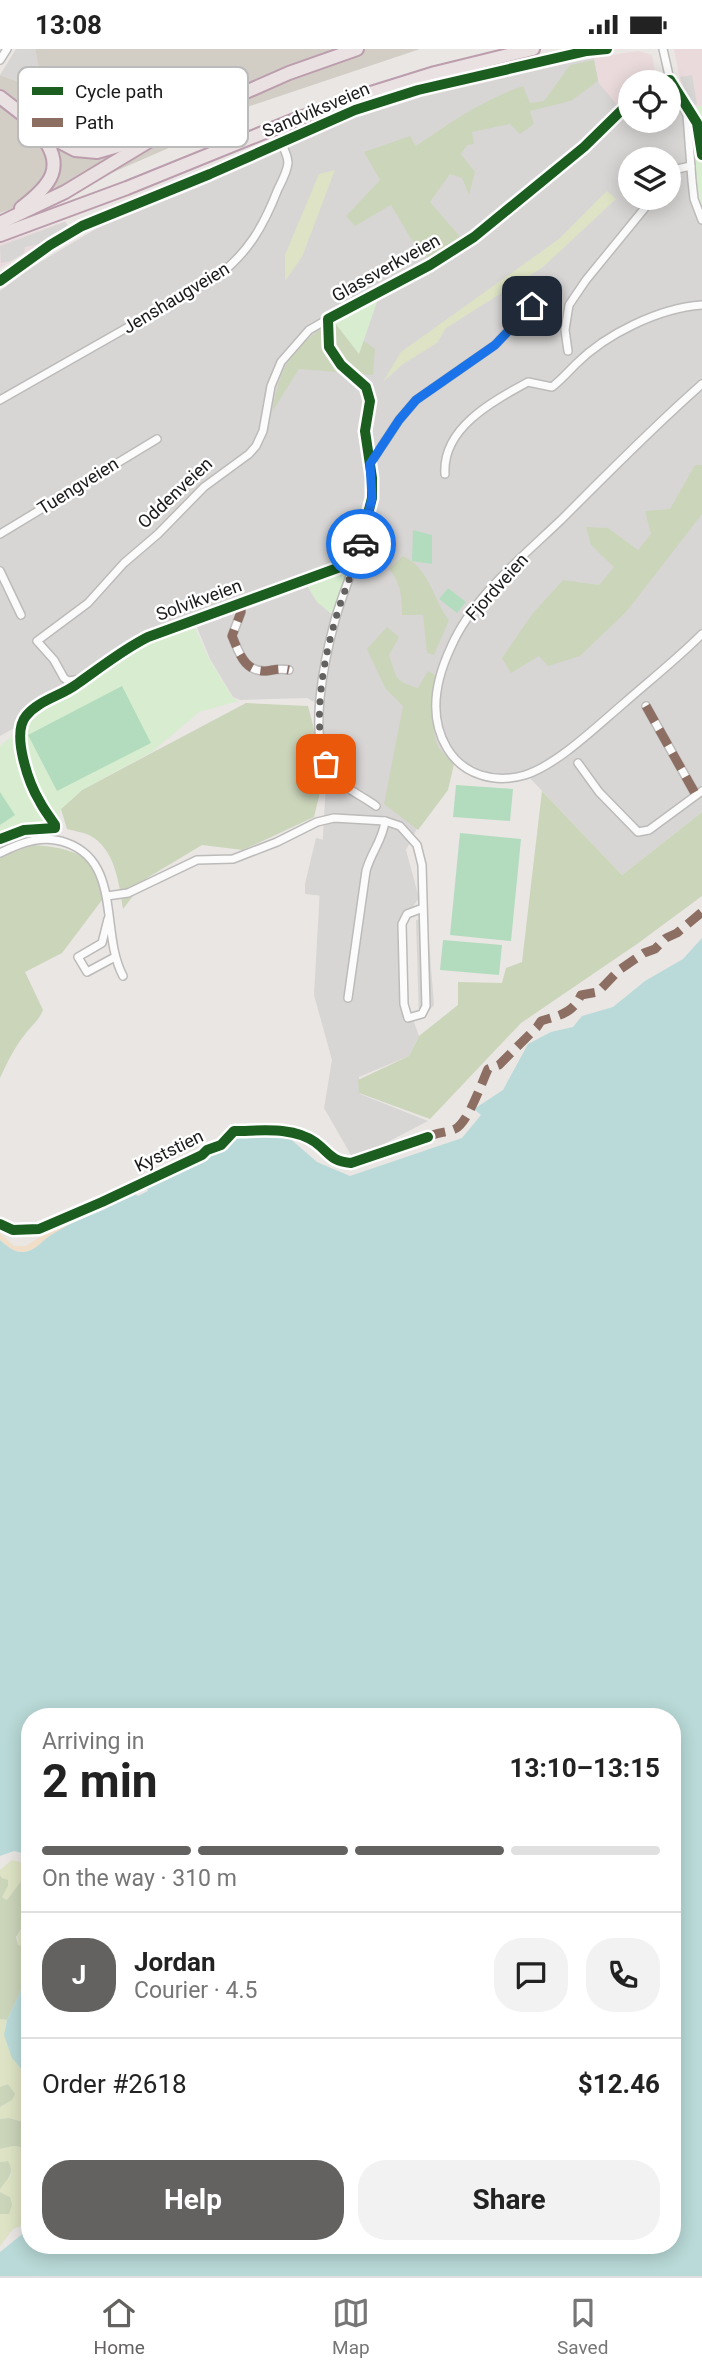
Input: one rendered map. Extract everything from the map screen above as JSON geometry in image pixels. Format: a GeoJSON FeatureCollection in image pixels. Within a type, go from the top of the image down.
{"type":"FeatureCollection","features":[{"type":"Feature","properties":{"kind":"highway"},"geometry":{"type":"LineString","coordinates":[[248,90],[357,49]]}},
{"type":"Feature","properties":{"kind":"highway"},"geometry":{"type":"LineString","coordinates":[[248,139],[413,79],[533,49]]}},
{"type":"Feature","properties":{"kind":"highway"},"geometry":{"type":"LineString","coordinates":[[0,97],[18,112]]}},
{"type":"Feature","properties":{"kind":"highway"},"geometry":{"type":"LineString","coordinates":[[1,226],[45,188],[54,169],[49,147]]}},
{"type":"Feature","properties":{"kind":"highway"},"geometry":{"type":"LineString","coordinates":[[70,147],[80,152],[97,152],[114,147]]}},
{"type":"Feature","properties":{"kind":"highway"},"geometry":{"type":"LineString","coordinates":[[1,226],[65,192],[136,147]]}},
{"type":"Feature","properties":{"kind":"highway"},"geometry":{"type":"LineString","coordinates":[[1,226],[120,191],[228,147]]}},
{"type":"Feature","properties":{"kind":"main road","name":"Sandviksveien"},"geometry":{"type":"LineString","coordinates":[[0,281],[82,226],[210,174],[355,110],[418,90],[591,50],[607,49]]}},
{"type":"Feature","properties":{"kind":"street"},"geometry":{"type":"LineString","coordinates":[[0,60],[7,49]]}},
{"type":"Feature","properties":{"kind":"street"},"geometry":{"type":"LineString","coordinates":[[663,49],[668,70]]}},
{"type":"Feature","properties":{"kind":"street"},"geometry":{"type":"LineString","coordinates":[[681,101],[688,115],[695,199],[702,220]]}},
{"type":"Feature","properties":{"kind":"street","name":"Glassverkveien"},"geometry":{"type":"LineString","coordinates":[[376,806],[333,775],[326,764],[321,744],[321,701],[335,619],[355,565],[372,498],[365,431],[370,395],[366,387],[334,356],[328,339],[328,320],[430,265],[474,237],[584,147],[618,114]]}},
{"type":"Feature","properties":{"kind":"street","name":"Jenshaugveien"},"geometry":{"type":"LineString","coordinates":[[0,400],[205,283],[236,261],[256,236],[287,167],[287,155],[281,142]]}},
{"type":"Feature","properties":{"kind":"street"},"geometry":{"type":"LineString","coordinates":[[681,168],[691,166]]}},
{"type":"Feature","properties":{"kind":"street"},"geometry":{"type":"LineString","coordinates":[[568,351],[565,330],[569,305],[643,210]]}},
{"type":"Feature","properties":{"kind":"street"},"geometry":{"type":"LineString","coordinates":[[370,464],[399,420],[416,400],[495,345],[541,296]]}},
{"type":"Feature","properties":{"kind":"street"},"geometry":{"type":"LineString","coordinates":[[445,474],[446,456],[453,440],[465,425],[497,401],[528,382],[552,387],[576,364],[620,332],[658,315],[702,305]]}},
{"type":"Feature","properties":{"kind":"street","name":"Oddenveien"},"geometry":{"type":"LineString","coordinates":[[37,641],[88,603],[124,563],[158,534],[204,487],[249,454],[263,431],[271,386],[281,362],[309,330],[328,320]]}},
{"type":"Feature","properties":{"kind":"street","name":"Fjordveien"},"geometry":{"type":"LineString","coordinates":[[702,384],[527,553],[475,608],[452,645],[438,682],[435,704],[441,737],[453,758],[472,772],[488,778],[504,779],[527,775],[587,734],[702,634]]}},
{"type":"Feature","properties":{"kind":"street","name":"Tuengveien"},"geometry":{"type":"LineString","coordinates":[[0,534],[157,439]]}},
{"type":"Feature","properties":{"kind":"street","name":"Solvikveien"},"geometry":{"type":"LineString","coordinates":[[37,641],[54,660],[64,678],[74,681],[83,679],[149,637],[343,566],[355,565]]}},
{"type":"Feature","properties":{"kind":"street"},"geometry":{"type":"LineString","coordinates":[[0,571],[21,615]]}},
{"type":"Feature","properties":{"kind":"street","name":"Solvikveien"},"geometry":{"type":"LineString","coordinates":[[241,604],[241,612],[232,636],[246,664],[252,669],[266,671],[278,668],[289,670]]}},
{"type":"Feature","properties":{"kind":"street"},"geometry":{"type":"LineString","coordinates":[[578,763],[599,792],[638,832],[649,830],[699,793],[646,706]]}},
{"type":"Feature","properties":{"kind":"street"},"geometry":{"type":"LineString","coordinates":[[107,896],[128,893],[197,860],[233,859],[334,818],[385,821],[400,826],[416,845],[422,865],[426,1006],[422,1014],[408,1018],[404,1004],[402,924],[407,914],[423,908]]}},
{"type":"Feature","properties":{"kind":"street"},"geometry":{"type":"LineString","coordinates":[[348,998],[366,870],[369,859],[383,837],[385,821]]}},
{"type":"Feature","properties":{"kind":"street"},"geometry":{"type":"LineString","coordinates":[[0,853],[38,839],[73,845],[90,858],[100,872],[107,896],[115,957],[123,976]]}},
{"type":"Feature","properties":{"kind":"street"},"geometry":{"type":"LineString","coordinates":[[108,918],[102,943],[78,957],[86,972],[115,957]]}},
{"type":"Feature","properties":{"kind":"shaded area"},"geometry":{"type":"Polygon","coordinates":[[[16,49],[35,49],[39,67],[18,67],[18,81],[0,75],[16,49]]]}},
{"type":"Feature","properties":{"kind":"shaded area"},"geometry":{"type":"Polygon","coordinates":[[[35,49],[420,49],[248,107],[248,67],[39,67],[35,49]]]}},
{"type":"Feature","properties":{"kind":"shaded area"},"geometry":{"type":"Polygon","coordinates":[[[674,49],[702,49],[702,106],[689,108],[681,85],[681,70],[678,70],[674,49]]]}},
{"type":"Feature","properties":{"kind":"shaded area"},"geometry":{"type":"Polygon","coordinates":[[[638,51],[652,55],[655,70],[618,70],[618,106],[599,83],[594,58],[638,51]]]}},
{"type":"Feature","properties":{"kind":"shaded area"},"geometry":{"type":"Polygon","coordinates":[[[594,58],[599,83],[618,105],[618,133],[681,133],[681,113],[692,181],[702,219],[702,812],[622,875],[527,775],[504,779],[453,758],[406,850],[419,898],[402,922],[408,1005],[419,1036],[409,1056],[359,1077],[360,1094],[428,1121],[376,1148],[351,1155],[324,1108],[332,1060],[314,995],[326,782],[318,704],[307,698],[240,700],[233,697],[210,659],[194,620],[148,637],[83,679],[36,716],[0,736],[0,291],[32,267],[99,227],[199,187],[347,120],[407,100],[498,77],[594,58]]]}},
{"type":"Feature","properties":{"kind":"shaded area"},"geometry":{"type":"Polygon","coordinates":[[[0,75],[18,82],[18,147],[171,147],[109,174],[0,213],[0,75]]]}},
{"type":"Feature","properties":{"kind":"shaded area"},"geometry":{"type":"Polygon","coordinates":[[[692,75],[697,104],[691,105],[681,77],[692,75]]]}},
{"type":"Feature","properties":{"kind":"shaded area"},"geometry":{"type":"Polygon","coordinates":[[[65,221],[69,227],[0,268],[0,244],[65,221]]]}},
{"type":"Feature","properties":{"kind":"shaded area"},"geometry":{"type":"Polygon","coordinates":[[[65,222],[69,227],[40,244],[25,247],[24,253],[11,261],[1,263],[0,246],[65,222]]]}},
{"type":"Feature","properties":{"kind":"shaded area"},"geometry":{"type":"Polygon","coordinates":[[[533,468],[549,470],[546,505],[530,509],[533,468]]]}},
{"type":"Feature","properties":{"kind":"shaded area"},"geometry":{"type":"Polygon","coordinates":[[[316,838],[331,842],[324,896],[305,894],[316,838]]]}},
{"type":"Feature","properties":{"kind":"shaded area"},"geometry":{"type":"Polygon","coordinates":[[[427,918],[434,1005],[419,1018],[416,920],[427,918]]]}},
{"type":"Feature","properties":{"kind":"green space"},"geometry":{"type":"Polygon","coordinates":[[[594,60],[598,81],[571,101],[530,111],[534,124],[520,134],[510,124],[472,132],[474,144],[467,145],[461,154],[475,172],[469,195],[462,178],[450,174],[430,202],[462,239],[428,258],[411,239],[391,205],[355,226],[346,216],[380,180],[364,152],[410,136],[416,146],[467,112],[523,86],[530,103],[544,101],[570,65],[594,60]]]}},
{"type":"Feature","properties":{"kind":"green space"},"geometry":{"type":"Polygon","coordinates":[[[702,106],[702,207],[696,180],[689,108],[702,106]]]}},
{"type":"Feature","properties":{"kind":"green space"},"geometry":{"type":"Polygon","coordinates":[[[335,170],[302,257],[285,281],[285,255],[319,174],[335,170]]]}},
{"type":"Feature","properties":{"kind":"green space"},"geometry":{"type":"Polygon","coordinates":[[[607,191],[616,199],[543,267],[446,328],[437,343],[403,364],[383,382],[401,352],[559,239],[607,191]]]}},
{"type":"Feature","properties":{"kind":"green space"},"geometry":{"type":"Polygon","coordinates":[[[378,299],[359,354],[335,323],[378,299]]]}},
{"type":"Feature","properties":{"kind":"green space"},"geometry":{"type":"Polygon","coordinates":[[[334,320],[375,349],[373,375],[299,369],[272,412],[284,368],[298,348],[334,320]]]}},
{"type":"Feature","properties":{"kind":"green space"},"geometry":{"type":"Polygon","coordinates":[[[695,465],[702,465],[702,514],[627,611],[580,656],[548,666],[539,656],[511,673],[502,658],[533,613],[563,580],[599,585],[614,567],[591,545],[586,527],[608,528],[638,550],[651,534],[645,511],[670,509],[695,465]]]}},
{"type":"Feature","properties":{"kind":"green space"},"geometry":{"type":"Polygon","coordinates":[[[413,530],[432,535],[432,564],[412,561],[413,530]]]}},
{"type":"Feature","properties":{"kind":"green space"},"geometry":{"type":"Polygon","coordinates":[[[403,556],[422,572],[449,620],[434,655],[427,653],[423,615],[402,615],[400,591],[389,569],[403,556]]]}},
{"type":"Feature","properties":{"kind":"green space"},"geometry":{"type":"Polygon","coordinates":[[[349,569],[334,616],[317,602],[306,584],[349,569]]]}},
{"type":"Feature","properties":{"kind":"green space"},"geometry":{"type":"Polygon","coordinates":[[[448,588],[466,602],[457,613],[439,599],[448,588]]]}},
{"type":"Feature","properties":{"kind":"green space"},"geometry":{"type":"Polygon","coordinates":[[[194,626],[209,659],[233,698],[239,701],[199,712],[152,752],[82,790],[61,809],[54,835],[38,834],[0,847],[0,746],[92,674],[119,657],[170,632],[194,626]]]}},
{"type":"Feature","properties":{"kind":"green space"},"geometry":{"type":"Polygon","coordinates":[[[387,627],[399,637],[389,655],[400,681],[418,688],[428,671],[438,677],[434,732],[439,748],[454,764],[448,790],[418,830],[384,804],[403,706],[385,688],[367,649],[387,627]]]}},
{"type":"Feature","properties":{"kind":"green space"},"geometry":{"type":"Polygon","coordinates":[[[122,686],[151,743],[57,791],[28,735],[122,686]]]}},
{"type":"Feature","properties":{"kind":"green space"},"geometry":{"type":"Polygon","coordinates":[[[246,703],[308,706],[325,771],[314,817],[243,850],[202,845],[147,878],[123,909],[114,867],[105,848],[89,835],[67,829],[61,809],[82,790],[246,703]]]}},
{"type":"Feature","properties":{"kind":"green space"},"geometry":{"type":"Polygon","coordinates":[[[456,785],[513,789],[510,821],[453,817],[456,785]]]}},
{"type":"Feature","properties":{"kind":"green space"},"geometry":{"type":"Polygon","coordinates":[[[542,791],[622,875],[702,812],[702,896],[521,1023],[430,1119],[359,1093],[358,1080],[409,1056],[419,1036],[458,1005],[458,982],[502,983],[506,968],[522,962],[542,791]]]}},
{"type":"Feature","properties":{"kind":"green space"},"geometry":{"type":"Polygon","coordinates":[[[0,792],[15,815],[0,825],[0,792]]]}},
{"type":"Feature","properties":{"kind":"green space"},"geometry":{"type":"Polygon","coordinates":[[[460,833],[521,839],[511,941],[450,935],[460,833]]]}},
{"type":"Feature","properties":{"kind":"green space"},"geometry":{"type":"Polygon","coordinates":[[[33,845],[60,848],[81,856],[96,871],[105,896],[62,953],[25,972],[43,1010],[18,1043],[0,1078],[0,857],[33,845]]]}},
{"type":"Feature","properties":{"kind":"green space"},"geometry":{"type":"Polygon","coordinates":[[[443,940],[502,945],[499,975],[440,970],[443,940]]]}},
{"type":"Feature","properties":{"kind":"green space"},"geometry":{"type":"Polygon","coordinates":[[[12,1860],[21,1863],[21,1881],[7,1900],[2,1897],[8,1886],[0,1875],[0,1870],[12,1860]]]}},
{"type":"Feature","properties":{"kind":"green space"},"geometry":{"type":"Polygon","coordinates":[[[0,1875],[8,1880],[2,1897],[7,1900],[21,1881],[21,1930],[16,1937],[18,1945],[21,1946],[21,1990],[7,2020],[0,2019],[0,1875]]]}},
{"type":"Feature","properties":{"kind":"green space"},"geometry":{"type":"Polygon","coordinates":[[[21,1931],[21,1946],[18,1945],[17,1935],[21,1931]]]}},
{"type":"Feature","properties":{"kind":"green space"},"geometry":{"type":"Polygon","coordinates":[[[0,2019],[7,2020],[7,2044],[21,2068],[21,2121],[0,2119],[0,2107],[12,2100],[12,2091],[8,2084],[0,2087],[0,2019]]]}},
{"type":"Feature","properties":{"kind":"green space"},"geometry":{"type":"Polygon","coordinates":[[[8,2084],[15,2094],[12,2100],[0,2107],[0,2087],[8,2084]]]}},
{"type":"Feature","properties":{"kind":"green space"},"geometry":{"type":"Polygon","coordinates":[[[0,2119],[21,2121],[21,2147],[0,2149],[0,2119]]]}},
{"type":"Feature","properties":{"kind":"green space"},"geometry":{"type":"Polygon","coordinates":[[[21,2147],[21,2226],[13,2229],[0,2246],[0,2214],[9,2214],[10,2197],[0,2192],[0,2189],[11,2175],[8,2161],[0,2162],[0,2149],[21,2147]]]}},
{"type":"Feature","properties":{"kind":"green space"},"geometry":{"type":"Polygon","coordinates":[[[8,2161],[11,2172],[0,2189],[0,2162],[8,2161]]]}},
{"type":"Feature","properties":{"kind":"green space"},"geometry":{"type":"Polygon","coordinates":[[[0,2192],[10,2197],[12,2205],[9,2214],[0,2214],[0,2192]]]}},
{"type":"Feature","properties":{"kind":"sand"},"geometry":{"type":"Polygon","coordinates":[[[91,1209],[96,1211],[50,1236],[34,1249],[13,1251],[0,1240],[0,1233],[14,1246],[26,1246],[91,1209]]]}},
{"type":"Feature","properties":{"kind":"water"},"geometry":{"type":"Polygon","coordinates":[[[702,938],[702,2276],[0,2276],[0,2252],[21,2235],[21,2254],[681,2254],[681,1708],[21,1708],[21,1853],[14,1851],[0,1856],[0,1240],[17,1251],[32,1250],[51,1235],[81,1218],[134,1193],[138,1196],[148,1191],[145,1185],[150,1187],[198,1164],[198,1161],[211,1155],[209,1151],[222,1147],[231,1136],[244,1132],[277,1132],[287,1136],[317,1162],[350,1176],[462,1138],[481,1115],[474,1109],[503,1090],[528,1044],[551,1032],[573,1027],[582,1016],[613,1007],[645,981],[683,959],[702,938]]]}},
{"type":"Feature","properties":{"kind":"water"},"geometry":{"type":"Polygon","coordinates":[[[21,1990],[21,2068],[12,2058],[4,2035],[7,2020],[21,1990]]]}},
{"type":"Feature","properties":{"kind":"pier"},"geometry":{"type":"Polygon","coordinates":[[[196,1158],[199,1163],[149,1187],[147,1184],[196,1158]]]}},
{"type":"Feature","properties":{"kind":"marked path"},"geometry":{"type":"LineString","coordinates":[[241,604],[241,612],[232,636],[243,660],[247,665],[259,670],[289,670]]}},
{"type":"Feature","properties":{"kind":"marked path"},"geometry":{"type":"LineString","coordinates":[[646,706],[696,795]]}},
{"type":"Feature","properties":{"kind":"marked path"},"geometry":{"type":"LineString","coordinates":[[428,1137],[460,1125],[470,1111],[488,1069],[499,1065],[541,1021],[569,1010],[581,995],[598,992],[619,970],[655,949],[702,912]]}},
{"type":"Feature","properties":{"kind":"cycle path"},"geometry":{"type":"LineString","coordinates":[[0,281],[82,226],[210,174],[355,110],[418,90],[587,51],[607,49]]}},
{"type":"Feature","properties":{"kind":"cycle path"},"geometry":{"type":"LineString","coordinates":[[681,98],[697,123],[702,155]]}},
{"type":"Feature","properties":{"kind":"cycle path"},"geometry":{"type":"LineString","coordinates":[[0,839],[24,830],[55,828],[36,794],[23,759],[20,735],[22,724],[31,711],[148,637],[343,566],[355,564],[372,498],[365,431],[370,401],[366,387],[341,365],[329,347],[328,319],[430,265],[474,237],[584,147],[618,114]]}},
{"type":"Feature","properties":{"kind":"cycle path","name":"Kyststien"},"geometry":{"type":"LineString","coordinates":[[0,1224],[13,1230],[39,1229],[202,1155],[221,1145],[234,1131],[286,1131],[306,1137],[334,1158],[351,1163],[428,1137]]}},
{"type":"Feature","properties":{"kind":"way so far"},"geometry":{"type":"LineString","coordinates":[[326,764],[321,744],[322,689],[335,619],[361,544]]}},
{"type":"Feature","properties":{"kind":"route"},"geometry":{"type":"LineString","coordinates":[[361,544],[372,498],[370,464],[399,420],[416,400],[495,345],[532,306]]}}]}
